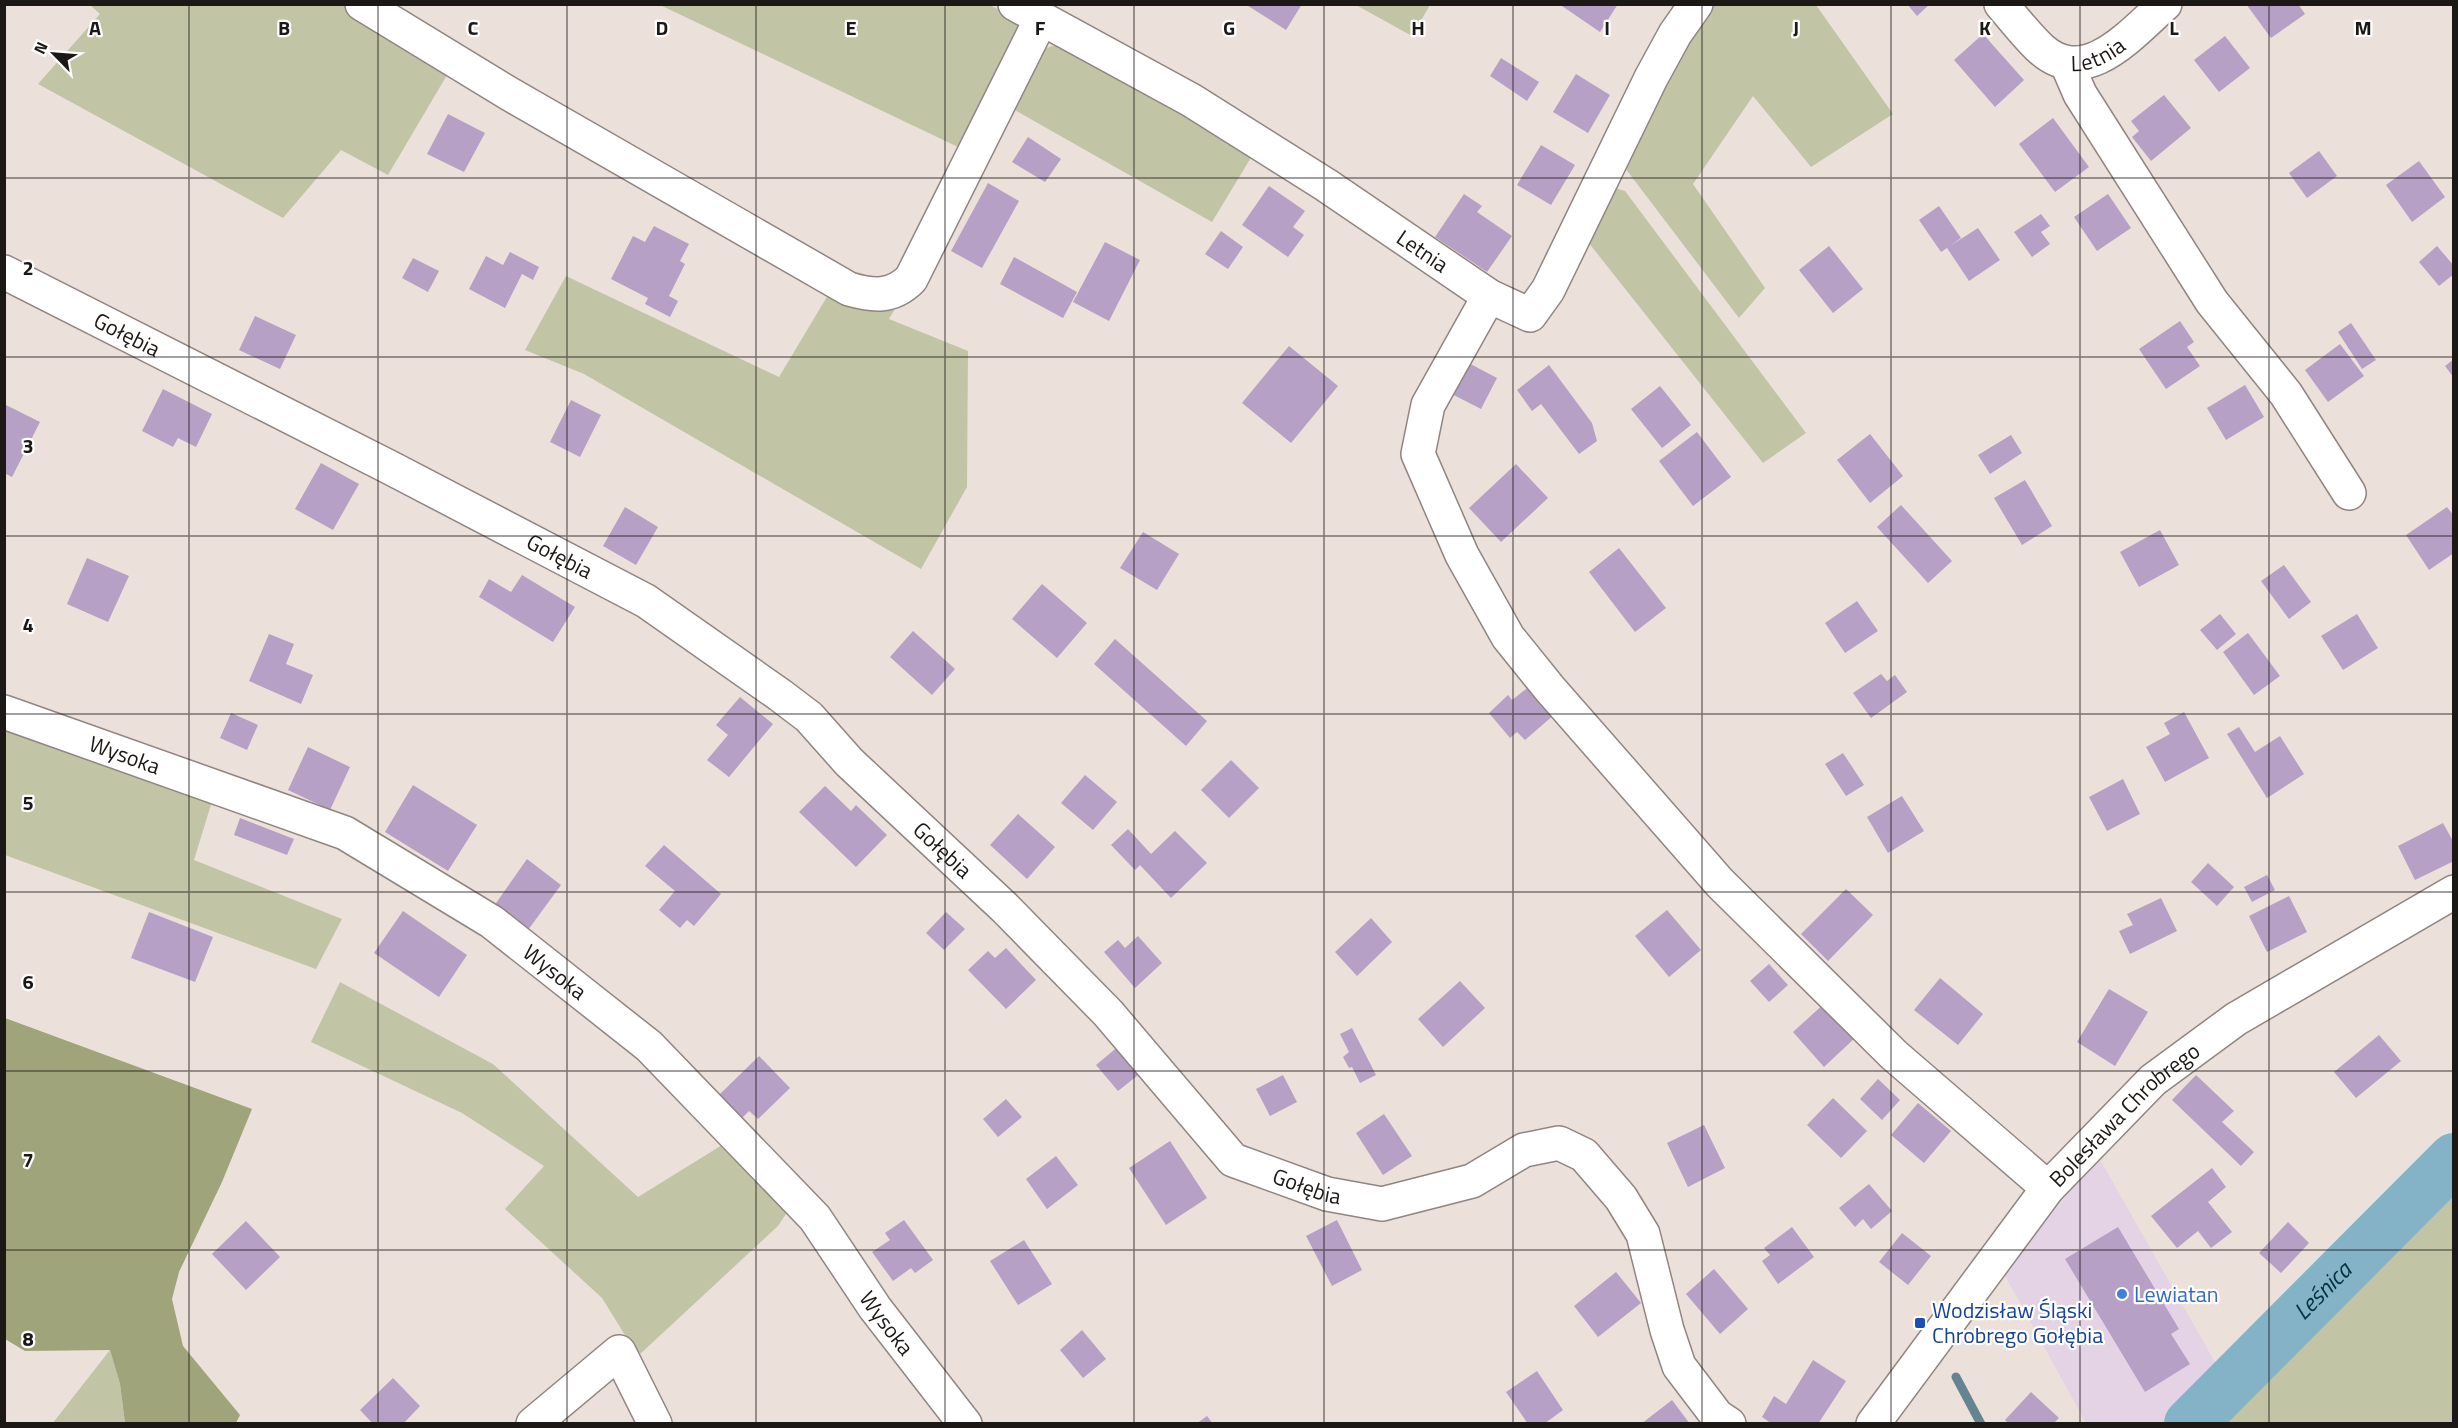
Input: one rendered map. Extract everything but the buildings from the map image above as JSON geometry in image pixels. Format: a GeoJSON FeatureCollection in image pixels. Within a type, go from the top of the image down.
{"type":"FeatureCollection","features":[{"type":"Feature","properties":{"kind":"street"},"geometry":{"type":"LineString","coordinates":[[362,4],[508,93],[849,289],[877,295],[890,294],[902,288],[911,279],[1028,12]]}},
{"type":"Feature","properties":{"kind":"street","name":"Letnia"},"geometry":{"type":"LineString","coordinates":[[1028,12],[1191,100],[1326,184],[1489,296],[1530,315],[1543,297],[1573,240],[1651,78],[1675,34],[1696,4]]}},
{"type":"Feature","properties":{"kind":"street","name":"Letnia"},"geometry":{"type":"LineString","coordinates":[[2001,4],[2041,48],[2067,64],[2084,63],[2101,56],[2118,45],[2164,4]]}},
{"type":"Feature","properties":{"kind":"street"},"geometry":{"type":"LineString","coordinates":[[2067,64],[2080,94],[2212,302],[2286,394],[2349,493]]}},
{"type":"Feature","properties":{"kind":"street","name":"Gołębia"},"geometry":{"type":"LineString","coordinates":[[4,272],[389,467],[646,602],[780,694],[809,717],[849,762],[1005,908],[1108,1013],[1233,1160],[1328,1194],[1382,1204],[1472,1181],[1524,1150],[1559,1143],[1584,1155],[1621,1198],[1642,1234],[1667,1330],[1679,1366],[1717,1416],[1729,1424]]}},
{"type":"Feature","properties":{"kind":"street"},"geometry":{"type":"LineString","coordinates":[[1489,296],[1428,405],[1418,454],[1461,555],[1508,637],[1550,689],[1720,883],[1894,1054],[2048,1188]]}},
{"type":"Feature","properties":{"kind":"street","name":"Wysoka"},"geometry":{"type":"LineString","coordinates":[[4,712],[345,833],[492,922],[649,1046],[815,1218],[875,1308],[965,1424]]}},
{"type":"Feature","properties":{"kind":"street","name":"Bolesława Chrobrego"},"geometry":{"type":"LineString","coordinates":[[1873,1424],[2048,1188],[2153,1080],[2236,1019],[2454,892]]}},
{"type":"Feature","properties":{"kind":"street"},"geometry":{"type":"LineString","coordinates":[[533,1424],[619,1352],[655,1424]]}},
{"type":"Feature","properties":{"kind":"shaded area"},"geometry":{"type":"Polygon","coordinates":[[[2098,1156],[2224,1378],[2175,1423],[2086,1423],[2004,1274],[2098,1156]]]}},
{"type":"Feature","properties":{"kind":"green space"},"geometry":{"type":"Polygon","coordinates":[[[89,4],[346,5],[450,70],[388,175],[341,150],[283,218],[38,84],[100,14],[89,4]]]}},
{"type":"Feature","properties":{"kind":"green space"},"geometry":{"type":"Polygon","coordinates":[[[660,5],[990,5],[1028,25],[960,148],[660,5]]]}},
{"type":"Feature","properties":{"kind":"green space"},"geometry":{"type":"Polygon","coordinates":[[[1356,5],[1430,5],[1412,36],[1356,5]]]}},
{"type":"Feature","properties":{"kind":"green space"},"geometry":{"type":"Polygon","coordinates":[[[1710,5],[1816,5],[1893,114],[1811,167],[1753,96],[1693,184],[1765,288],[1739,318],[1625,168],[1681,52],[1710,5]]]}},
{"type":"Feature","properties":{"kind":"green space"},"geometry":{"type":"Polygon","coordinates":[[[1058,44],[1255,151],[1212,222],[1013,109],[1038,51],[1058,44]]]}},
{"type":"Feature","properties":{"kind":"green space"},"geometry":{"type":"Polygon","coordinates":[[[1614,188],[1625,191],[1806,433],[1763,463],[1588,242],[1614,188]]]}},
{"type":"Feature","properties":{"kind":"green space"},"geometry":{"type":"Polygon","coordinates":[[[566,276],[779,377],[831,290],[901,299],[889,319],[968,351],[967,487],[921,569],[584,374],[525,350],[566,276]]]}},
{"type":"Feature","properties":{"kind":"green space"},"geometry":{"type":"Polygon","coordinates":[[[4,724],[213,798],[194,860],[342,919],[316,969],[5,855],[4,724]]]}},
{"type":"Feature","properties":{"kind":"green space"},"geometry":{"type":"Polygon","coordinates":[[[340,982],[493,1064],[638,1197],[748,1129],[803,1188],[778,1226],[638,1356],[602,1298],[505,1209],[544,1166],[462,1113],[311,1042],[340,982]]]}},
{"type":"Feature","properties":{"kind":"green space"},"geometry":{"type":"Polygon","coordinates":[[[5,1018],[252,1109],[222,1182],[179,1272],[172,1299],[183,1346],[240,1415],[236,1423],[125,1423],[120,1384],[110,1350],[25,1351],[5,1339],[5,1018]]]}},
{"type":"Feature","properties":{"kind":"green space"},"geometry":{"type":"Polygon","coordinates":[[[2453,1182],[2453,1423],[2206,1423],[2420,1216],[2453,1182]]]}},
{"type":"Feature","properties":{"kind":"green space"},"geometry":{"type":"Polygon","coordinates":[[[110,1350],[120,1384],[125,1423],[52,1424],[110,1350]]]}},
{"type":"Feature","properties":{"kind":"waterway","name":"Leśnica"},"geometry":{"type":"LineString","coordinates":[[2190,1424],[2454,1159]]}},
{"type":"Feature","properties":{"kind":"waterway"},"geometry":{"type":"LineString","coordinates":[[1956,1377],[1981,1424]]}},
{"type":"Feature","properties":{"kind":"place","name":"Lewiatan"},"geometry":{"type":"Point","coordinates":[2122,1294]}},
{"type":"Feature","properties":{"kind":"place","name":"Wodzisław Śląski Chrobrego Gołębia"},"geometry":{"type":"Point","coordinates":[1920,1323]}}]}
